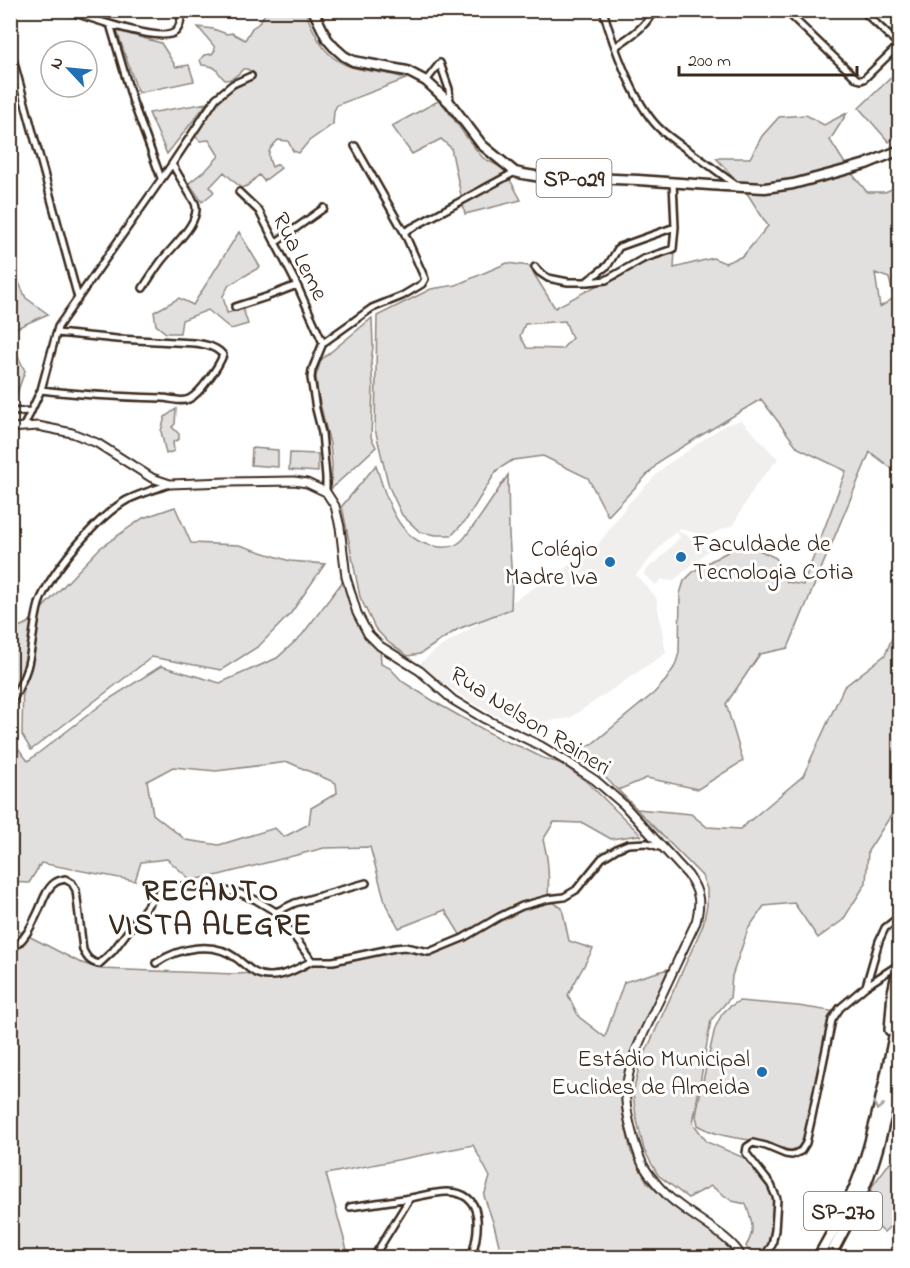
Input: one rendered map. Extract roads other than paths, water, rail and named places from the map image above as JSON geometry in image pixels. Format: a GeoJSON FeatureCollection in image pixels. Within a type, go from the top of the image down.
{"type":"FeatureCollection","features":[{"type":"Feature","properties":{"kind":"highway","name":"SP-029"},"geometry":{"type":"LineString","coordinates":[[313,10],[327,39],[344,56],[353,61],[408,71],[426,81],[450,103],[482,145],[515,172],[553,179],[591,178],[765,188],[793,184],[866,164],[900,150]]}},
{"type":"Feature","properties":{"kind":"highway"},"geometry":{"type":"LineString","coordinates":[[895,1056],[893,992],[899,963]]}},
{"type":"Feature","properties":{"kind":"highway","name":"SP-270"},"geometry":{"type":"LineString","coordinates":[[829,1257],[858,1201],[881,1137],[895,1056],[900,1008]]}},
{"type":"Feature","properties":{"kind":"highway","name":"SP-270"},"geometry":{"type":"LineString","coordinates":[[818,1257],[864,1163],[895,1056]]}},
{"type":"Feature","properties":{"kind":"main road"},"geometry":{"type":"LineString","coordinates":[[10,428],[38,426],[85,438],[111,451],[152,478],[170,484],[294,481],[307,483],[326,492]]}},
{"type":"Feature","properties":{"kind":"main road","name":"Rua Nelson Raineri"},"geometry":{"type":"LineString","coordinates":[[326,492],[335,506],[340,527],[346,577],[357,613],[368,634],[380,646],[420,671],[453,700],[483,718],[541,746],[595,780],[623,804],[694,884],[699,895],[700,908],[696,922],[631,1060],[626,1092],[629,1118],[638,1153],[644,1166],[681,1207],[727,1240],[742,1257]]}},
{"type":"Feature","properties":{"kind":"street"},"geometry":{"type":"LineString","coordinates":[[66,10],[158,36],[169,35],[178,29],[182,10]]}},
{"type":"Feature","properties":{"kind":"street"},"geometry":{"type":"LineString","coordinates":[[603,10],[611,39],[639,100],[658,127],[675,142],[737,186]]}},
{"type":"Feature","properties":{"kind":"street"},"geometry":{"type":"LineString","coordinates":[[615,46],[650,19],[653,10]]}},
{"type":"Feature","properties":{"kind":"street"},"geometry":{"type":"LineString","coordinates":[[785,10],[853,76],[861,80],[899,45],[862,10]]}},
{"type":"Feature","properties":{"kind":"street"},"geometry":{"type":"LineString","coordinates":[[110,24],[133,102],[161,178]]}},
{"type":"Feature","properties":{"kind":"street"},"geometry":{"type":"LineString","coordinates":[[10,48],[78,298]]}},
{"type":"Feature","properties":{"kind":"street"},"geometry":{"type":"LineString","coordinates":[[426,81],[440,63],[449,89],[450,103]]}},
{"type":"Feature","properties":{"kind":"street"},"geometry":{"type":"LineString","coordinates":[[24,426],[41,390],[62,321],[216,98],[234,84],[251,76]]}},
{"type":"Feature","properties":{"kind":"street"},"geometry":{"type":"LineString","coordinates":[[326,492],[322,433],[311,378],[323,343],[372,308],[402,296],[422,284],[425,279],[404,232],[355,146]]}},
{"type":"Feature","properties":{"kind":"street"},"geometry":{"type":"LineString","coordinates":[[143,288],[160,262],[188,228],[198,209],[172,164]]}},
{"type":"Feature","properties":{"kind":"street"},"geometry":{"type":"LineString","coordinates":[[404,232],[515,172]]}},
{"type":"Feature","properties":{"kind":"street"},"geometry":{"type":"LineString","coordinates":[[535,267],[548,278],[568,282],[606,280],[644,260],[672,250],[675,227],[673,182]]}},
{"type":"Feature","properties":{"kind":"street","name":"Rua Leme"},"geometry":{"type":"LineString","coordinates":[[239,192],[259,211],[297,285],[323,343]]}},
{"type":"Feature","properties":{"kind":"street"},"geometry":{"type":"LineString","coordinates":[[275,243],[324,208]]}},
{"type":"Feature","properties":{"kind":"street"},"geometry":{"type":"LineString","coordinates":[[586,282],[608,265],[620,247],[675,227]]}},
{"type":"Feature","properties":{"kind":"street"},"geometry":{"type":"LineString","coordinates":[[235,307],[297,285]]}},
{"type":"Feature","properties":{"kind":"street"},"geometry":{"type":"LineString","coordinates":[[41,390],[108,397],[190,399],[209,378],[223,355],[206,344],[57,333]]}},
{"type":"Feature","properties":{"kind":"street"},"geometry":{"type":"LineString","coordinates":[[10,412],[31,411]]}},
{"type":"Feature","properties":{"kind":"street"},"geometry":{"type":"LineString","coordinates":[[10,706],[27,668],[39,605],[51,580],[71,553],[118,506],[170,484]]}},
{"type":"Feature","properties":{"kind":"street"},"geometry":{"type":"LineString","coordinates":[[156,963],[177,952],[213,948],[225,951],[255,973],[268,976],[291,972],[312,961],[333,961],[395,948],[405,947],[429,952],[463,938],[522,906],[564,897],[576,890],[602,858],[618,848],[628,844],[647,843],[664,848]]}},
{"type":"Feature","properties":{"kind":"street"},"geometry":{"type":"LineString","coordinates":[[10,949],[16,946],[28,930],[45,894],[56,882],[66,879],[76,890],[83,950],[93,963],[99,964],[113,951],[150,902],[162,889],[171,886],[239,893],[276,912],[312,961]]}},
{"type":"Feature","properties":{"kind":"street"},"geometry":{"type":"LineString","coordinates":[[276,912],[295,903],[366,883]]}},
{"type":"Feature","properties":{"kind":"street"},"geometry":{"type":"LineString","coordinates":[[866,986],[885,928],[900,916]]}},
{"type":"Feature","properties":{"kind":"street"},"geometry":{"type":"LineString","coordinates":[[763,1257],[772,1245],[777,1199],[771,1185],[746,1154],[747,1147],[753,1143],[792,1155],[801,1151],[806,1143],[832,1020],[840,1008],[899,963]]}},
{"type":"Feature","properties":{"kind":"street"},"geometry":{"type":"LineString","coordinates":[[350,1207],[448,1192],[459,1194],[470,1200],[477,1213],[478,1228],[471,1257]]}},
{"type":"Feature","properties":{"kind":"street"},"geometry":{"type":"LineString","coordinates":[[373,1257],[411,1197]]}},
{"type":"Feature","properties":{"kind":"place","name":"Faculdade de Tecnologia Cotia"},"geometry":{"type":"Point","coordinates":[681,557]}},
{"type":"Feature","properties":{"kind":"place","name":"Colégio Madre Iva"},"geometry":{"type":"Point","coordinates":[610,562]}},
{"type":"Feature","properties":{"kind":"place","name":"Estádio Municipal Euclides de Almeida"},"geometry":{"type":"Point","coordinates":[762,1072]}},
{"type":"Feature","properties":{"kind":"district","name":"RECANTO VISTA ALEGRE"},"geometry":{"type":"Point","coordinates":[211,907]}}]}
